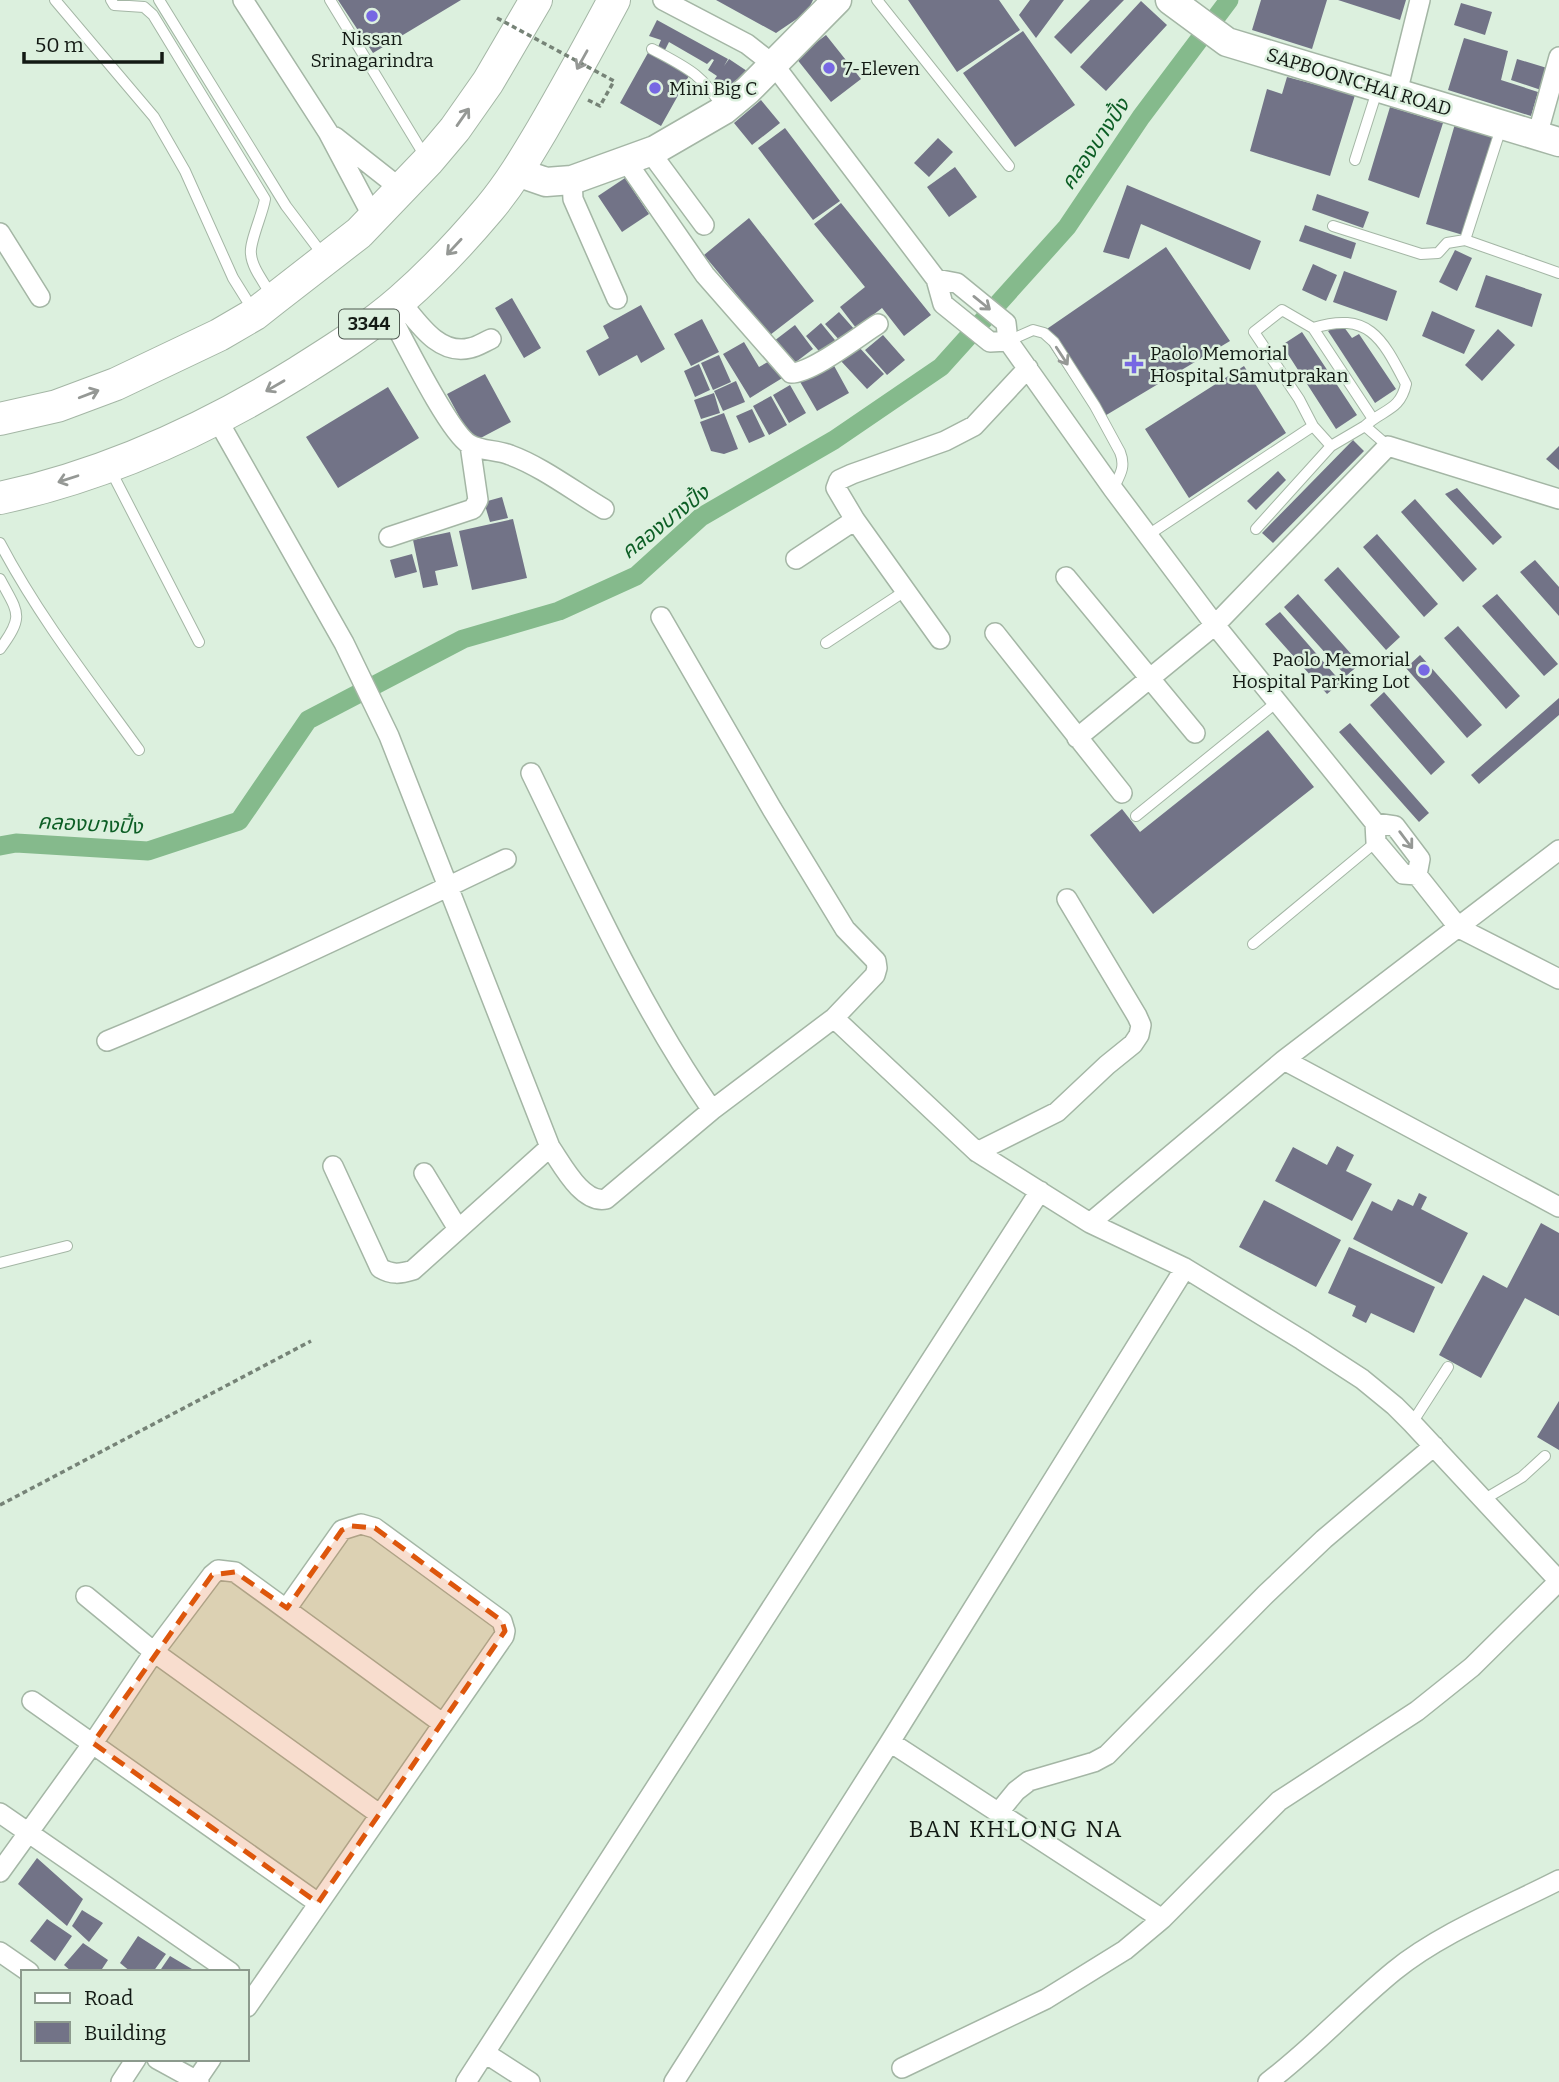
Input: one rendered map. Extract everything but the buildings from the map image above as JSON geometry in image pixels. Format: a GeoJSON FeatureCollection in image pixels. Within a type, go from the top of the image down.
{"type":"FeatureCollection","features":[{"type":"Feature","properties":{"kind":"main road"},"geometry":{"type":"LineString","coordinates":[[0,419],[57,406],[116,384],[208,341],[264,306],[359,233],[455,129],[488,82],[536,0]]}},
{"type":"Feature","properties":{"kind":"main road","name":"3344"},"geometry":{"type":"LineString","coordinates":[[0,498],[108,466],[217,419],[332,352],[394,306],[449,254],[482,218],[517,172],[614,0]]}},
{"type":"Feature","properties":{"kind":"street"},"geometry":{"type":"LineString","coordinates":[[243,0],[328,132],[373,217]]}},
{"type":"Feature","properties":{"kind":"street"},"geometry":{"type":"LineString","coordinates":[[663,0],[747,44],[774,65],[936,279],[943,304],[1001,335]]}},
{"type":"Feature","properties":{"kind":"street"},"geometry":{"type":"LineString","coordinates":[[517,172],[547,182],[572,180],[655,150],[724,110],[774,65],[837,0]]}},
{"type":"Feature","properties":{"kind":"street"},"geometry":{"type":"LineString","coordinates":[[1387,90],[1420,0]]}},
{"type":"Feature","properties":{"kind":"street","name":"SAPBOONCHAI ROAD"},"geometry":{"type":"LineString","coordinates":[[1171,1],[1227,42],[1548,139]]}},
{"type":"Feature","properties":{"kind":"street"},"geometry":{"type":"LineString","coordinates":[[1548,139],[1559,57]]}},
{"type":"Feature","properties":{"kind":"street"},"geometry":{"type":"LineString","coordinates":[[328,132],[401,189]]}},
{"type":"Feature","properties":{"kind":"street"},"geometry":{"type":"LineString","coordinates":[[655,150],[656,160],[704,225]]}},
{"type":"Feature","properties":{"kind":"street"},"geometry":{"type":"LineString","coordinates":[[626,161],[705,275],[791,373],[810,368],[878,324]]}},
{"type":"Feature","properties":{"kind":"street"},"geometry":{"type":"LineString","coordinates":[[572,180],[573,199],[617,299]]}},
{"type":"Feature","properties":{"kind":"street"},"geometry":{"type":"LineString","coordinates":[[0,233],[40,297]]}},
{"type":"Feature","properties":{"kind":"street"},"geometry":{"type":"LineString","coordinates":[[936,279],[957,283],[1028,368],[1113,489],[1375,833],[1395,826],[1420,859],[1417,875],[1459,928],[1559,979]]}},
{"type":"Feature","properties":{"kind":"street"},"geometry":{"type":"LineString","coordinates":[[394,306],[431,338],[447,346],[471,348],[491,339]]}},
{"type":"Feature","properties":{"kind":"street"},"geometry":{"type":"LineString","coordinates":[[394,306],[445,414],[460,436],[470,445],[509,454],[526,462],[604,509]]}},
{"type":"Feature","properties":{"kind":"street"},"geometry":{"type":"LineString","coordinates":[[940,639],[855,520],[836,488],[839,480],[945,441],[974,426],[1028,368]]}},
{"type":"Feature","properties":{"kind":"street"},"geometry":{"type":"LineString","coordinates":[[217,419],[344,643],[389,736],[550,1147],[580,1189],[598,1201],[606,1199],[712,1110],[834,1018],[875,975],[877,968],[876,961],[845,929],[661,617]]}},
{"type":"Feature","properties":{"kind":"street"},"geometry":{"type":"LineString","coordinates":[[389,537],[473,509],[478,500],[470,445]]}},
{"type":"Feature","properties":{"kind":"street"},"geometry":{"type":"LineString","coordinates":[[1077,738],[1215,625],[1388,446],[1559,499]]}},
{"type":"Feature","properties":{"kind":"street"},"geometry":{"type":"LineString","coordinates":[[796,559],[855,520]]}},
{"type":"Feature","properties":{"kind":"street"},"geometry":{"type":"LineString","coordinates":[[1066,577],[1195,733]]}},
{"type":"Feature","properties":{"kind":"street"},"geometry":{"type":"LineString","coordinates":[[995,633],[1122,793]]}},
{"type":"Feature","properties":{"kind":"street"},"geometry":{"type":"LineString","coordinates":[[531,773],[655,1022],[712,1110]]}},
{"type":"Feature","properties":{"kind":"street"},"geometry":{"type":"LineString","coordinates":[[1090,1223],[1284,1060],[1559,850]]}},
{"type":"Feature","properties":{"kind":"street"},"geometry":{"type":"LineString","coordinates":[[107,1041],[301,957],[506,859]]}},
{"type":"Feature","properties":{"kind":"street"},"geometry":{"type":"LineString","coordinates":[[977,1152],[1057,1112],[1133,1044],[1139,1035],[1141,1026],[1137,1016],[1068,899]]}},
{"type":"Feature","properties":{"kind":"street"},"geometry":{"type":"LineString","coordinates":[[834,1018],[977,1152],[1090,1223],[1185,1268],[1362,1379],[1412,1423],[1559,1581],[1472,1667],[1417,1711],[1279,1801],[1162,1919],[1125,1950],[1046,1999],[902,2068]]}},
{"type":"Feature","properties":{"kind":"street"},"geometry":{"type":"LineString","coordinates":[[1284,1060],[1559,1207]]}},
{"type":"Feature","properties":{"kind":"street"},"geometry":{"type":"LineString","coordinates":[[333,1166],[380,1268],[390,1274],[402,1274],[413,1270],[550,1147]]}},
{"type":"Feature","properties":{"kind":"street"},"geometry":{"type":"LineString","coordinates":[[424,1173],[458,1229]]}},
{"type":"Feature","properties":{"kind":"street"},"geometry":{"type":"LineString","coordinates":[[466,2082],[1041,1191]]}},
{"type":"Feature","properties":{"kind":"street"},"geometry":{"type":"LineString","coordinates":[[674,2082],[890,1742],[1185,1268]]}},
{"type":"Feature","properties":{"kind":"street"},"geometry":{"type":"LineString","coordinates":[[998,1814],[1016,1791],[1029,1781],[1094,1762],[1107,1755],[1324,1539],[1434,1446]]}},
{"type":"Feature","properties":{"kind":"street"},"geometry":{"type":"LineString","coordinates":[[250,1994],[318,1903],[505,1631],[502,1621],[375,1528],[361,1524],[342,1530],[287,1608]]}},
{"type":"Feature","properties":{"kind":"street"},"geometry":{"type":"LineString","coordinates":[[0,1872],[93,1743],[154,1652],[218,1570],[235,1572],[442,1723]]}},
{"type":"Feature","properties":{"kind":"street"},"geometry":{"type":"LineString","coordinates":[[86,1596],[154,1652],[379,1815]]}},
{"type":"Feature","properties":{"kind":"street"},"geometry":{"type":"LineString","coordinates":[[32,1701],[318,1903]]}},
{"type":"Feature","properties":{"kind":"street"},"geometry":{"type":"LineString","coordinates":[[890,1742],[1162,1919]]}},
{"type":"Feature","properties":{"kind":"street"},"geometry":{"type":"LineString","coordinates":[[0,1812],[227,1970]]}},
{"type":"Feature","properties":{"kind":"street"},"geometry":{"type":"LineString","coordinates":[[1268,2082],[1294,2062],[1394,1971],[1422,1951],[1559,1880]]}},
{"type":"Feature","properties":{"kind":"street"},"geometry":{"type":"LineString","coordinates":[[0,1952],[26,1970]]}},
{"type":"Feature","properties":{"kind":"street"},"geometry":{"type":"LineString","coordinates":[[485,2053],[530,2082]]}},
{"type":"Feature","properties":{"kind":"street"},"geometry":{"type":"LineString","coordinates":[[121,2082],[135,2061]]}},
{"type":"Feature","properties":{"kind":"street"},"geometry":{"type":"LineString","coordinates":[[161,2061],[197,2081],[210,2061]]}},
{"type":"Feature","properties":{"kind":"lane"},"geometry":{"type":"LineString","coordinates":[[55,0],[154,117],[186,171],[233,278],[264,306]]}},
{"type":"Feature","properties":{"kind":"lane"},"geometry":{"type":"LineString","coordinates":[[111,0],[114,5],[144,7],[153,15],[265,199],[263,213],[251,245],[264,306]]}},
{"type":"Feature","properties":{"kind":"lane"},"geometry":{"type":"LineString","coordinates":[[159,0],[286,206],[326,258]]}},
{"type":"Feature","properties":{"kind":"lane"},"geometry":{"type":"LineString","coordinates":[[330,0],[428,161]]}},
{"type":"Feature","properties":{"kind":"lane"},"geometry":{"type":"LineString","coordinates":[[877,0],[1009,166]]}},
{"type":"Feature","properties":{"kind":"lane"},"geometry":{"type":"LineString","coordinates":[[652,49],[694,72],[710,88],[724,110]]}},
{"type":"Feature","properties":{"kind":"lane"},"geometry":{"type":"LineString","coordinates":[[1355,160],[1387,90]]}},
{"type":"Feature","properties":{"kind":"lane"},"geometry":{"type":"LineString","coordinates":[[1465,240],[1502,125]]}},
{"type":"Feature","properties":{"kind":"lane"},"geometry":{"type":"LineString","coordinates":[[1333,226],[1421,254],[1438,253],[1447,243],[1465,240],[1559,272]]}},
{"type":"Feature","properties":{"kind":"lane"},"geometry":{"type":"LineString","coordinates":[[1331,446],[1313,426],[1299,399],[1254,332],[1282,310],[1313,328],[1369,422],[1388,446]]}},
{"type":"Feature","properties":{"kind":"lane"},"geometry":{"type":"LineString","coordinates":[[1256,529],[1331,446],[1389,410],[1403,397],[1406,384],[1387,352],[1366,327],[1352,322],[1334,321],[1313,328]]}},
{"type":"Feature","properties":{"kind":"lane"},"geometry":{"type":"LineString","coordinates":[[1001,335],[1033,330],[1044,333],[1054,342],[1095,406],[1123,460],[1123,469],[1113,489]]}},
{"type":"Feature","properties":{"kind":"lane"},"geometry":{"type":"LineString","coordinates":[[1148,535],[1313,426]]}},
{"type":"Feature","properties":{"kind":"lane"},"geometry":{"type":"LineString","coordinates":[[108,466],[199,642]]}},
{"type":"Feature","properties":{"kind":"lane"},"geometry":{"type":"LineString","coordinates":[[0,543],[52,630],[139,750]]}},
{"type":"Feature","properties":{"kind":"lane"},"geometry":{"type":"LineString","coordinates":[[0,579],[16,609],[17,618],[14,631],[0,649]]}},
{"type":"Feature","properties":{"kind":"lane"},"geometry":{"type":"LineString","coordinates":[[826,643],[905,591]]}},
{"type":"Feature","properties":{"kind":"lane"},"geometry":{"type":"LineString","coordinates":[[1136,816],[1277,702]]}},
{"type":"Feature","properties":{"kind":"lane"},"geometry":{"type":"LineString","coordinates":[[1254,944],[1375,833]]}},
{"type":"Feature","properties":{"kind":"lane"},"geometry":{"type":"LineString","coordinates":[[0,1263],[66,1246]]}},
{"type":"Feature","properties":{"kind":"lane"},"geometry":{"type":"LineString","coordinates":[[1412,1423],[1448,1367]]}},
{"type":"Feature","properties":{"kind":"lane"},"geometry":{"type":"LineString","coordinates":[[1483,1500],[1522,1477],[1545,1456]]}},
{"type":"Feature","properties":{"kind":"path"},"geometry":{"type":"LineString","coordinates":[[497,18],[614,81],[600,106],[566,88]]}},
{"type":"Feature","properties":{"kind":"path"},"geometry":{"type":"LineString","coordinates":[[0,1505],[311,1341]]}},
{"type":"Feature","properties":{"kind":"highlighted area"},"geometry":{"type":"Polygon","coordinates":[[[352,1526],[375,1528],[502,1621],[505,1631],[318,1903],[93,1743],[212,1575],[235,1572],[287,1608],[342,1530],[352,1526]]]}},
{"type":"Feature","properties":{"kind":"waterway","name":"คลองบางปิ้ง"},"geometry":{"type":"LineString","coordinates":[[0,846],[16,843],[148,851],[239,821],[308,720],[463,639],[559,611],[636,576],[701,517],[834,440],[941,367],[1067,227],[1141,117],[1229,0]]}},
{"type":"Feature","properties":{"kind":"place","name":"Nissan Srinagarindra"},"geometry":{"type":"Point","coordinates":[372,16]}},
{"type":"Feature","properties":{"kind":"place","name":"7-Eleven"},"geometry":{"type":"Point","coordinates":[829,68]}},
{"type":"Feature","properties":{"kind":"place","name":"Mini Big C"},"geometry":{"type":"Point","coordinates":[655,88]}},
{"type":"Feature","properties":{"kind":"place","name":"Paolo Memorial Hospital Samutprakan"},"geometry":{"type":"Point","coordinates":[1134,364]}},
{"type":"Feature","properties":{"kind":"place","name":"Paolo Memorial Hospital Parking Lot"},"geometry":{"type":"Point","coordinates":[1424,670]}},
{"type":"Feature","properties":{"kind":"district","name":"BAN KHLONG NA"},"geometry":{"type":"Point","coordinates":[1016,1829]}}]}
